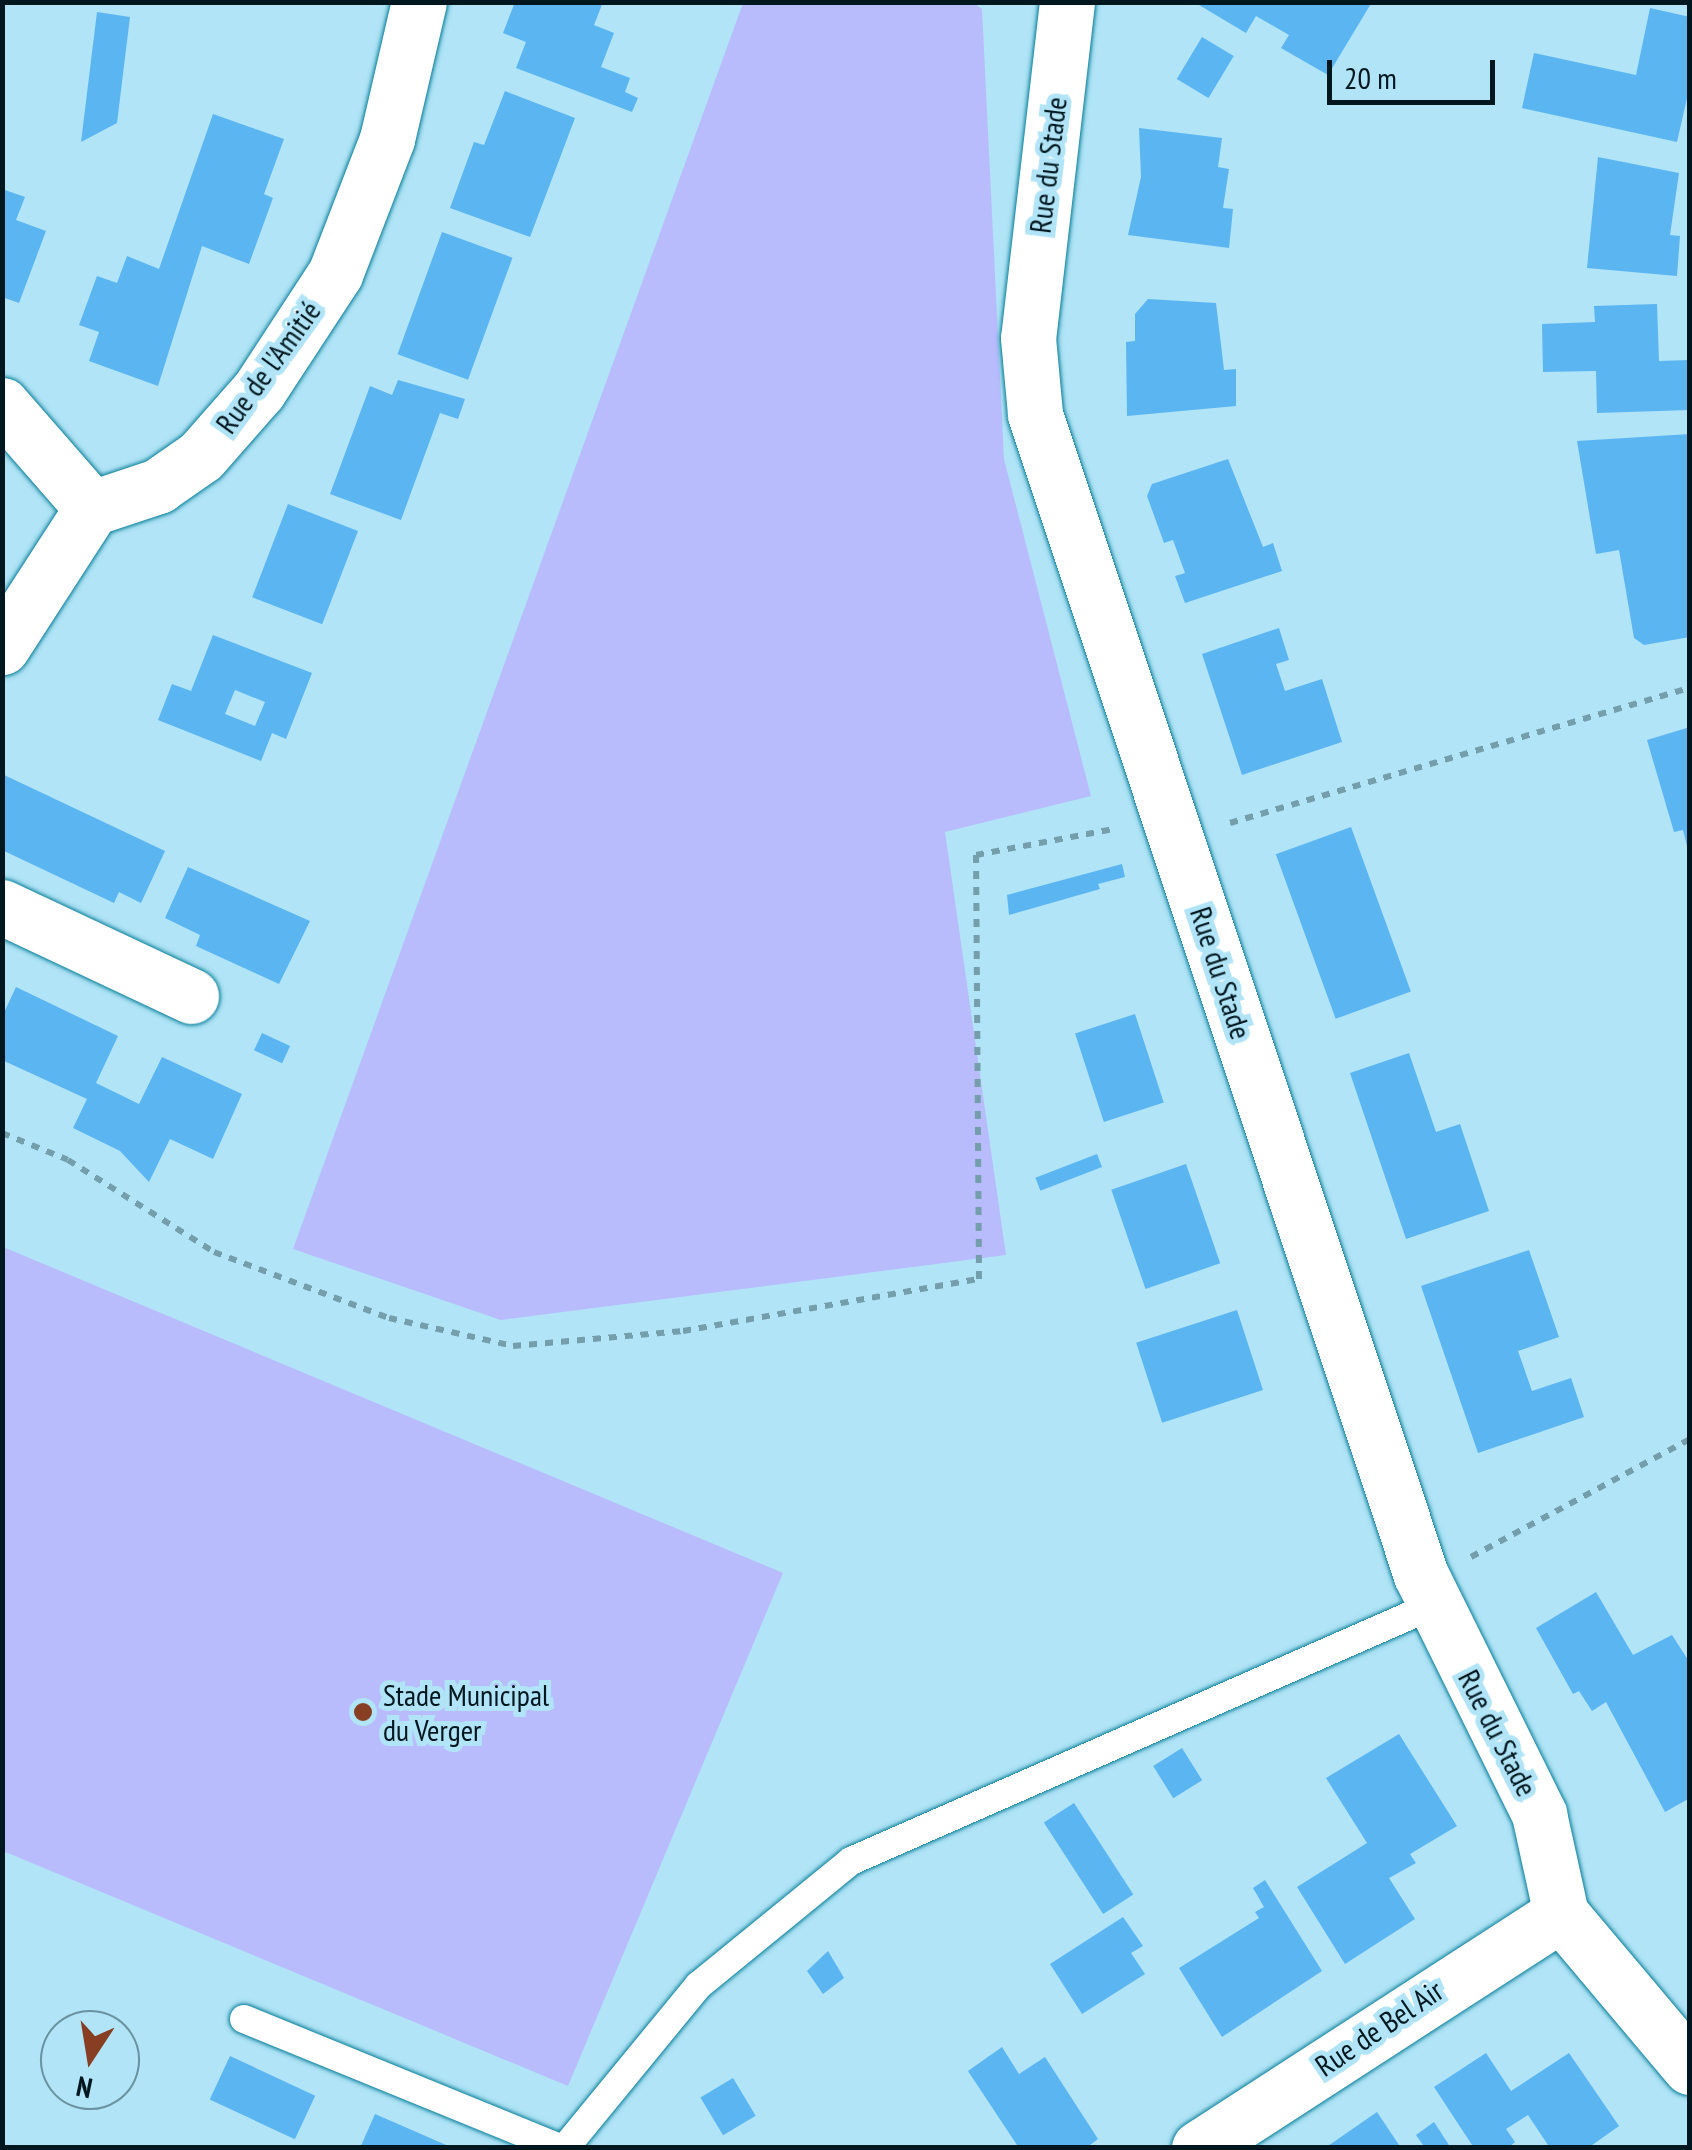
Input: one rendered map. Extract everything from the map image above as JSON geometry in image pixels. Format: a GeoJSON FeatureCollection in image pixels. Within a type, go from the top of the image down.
{"type":"FeatureCollection","features":[{"type":"Feature","properties":{"kind":"street","name":"Rue de l'Amitié"},"geometry":{"type":"LineString","coordinates":[[92,508],[158,486],[202,456],[259,390],[335,274],[387,139],[419,2]]}},
{"type":"Feature","properties":{"kind":"street","name":"Rue du Stade"},"geometry":{"type":"LineString","coordinates":[[1067,2],[1028,338],[1035,414],[1428,1590],[1539,1814],[1561,1914]]}},
{"type":"Feature","properties":{"kind":"street"},"geometry":{"type":"LineString","coordinates":[[2,405],[92,508],[2,647]]}},
{"type":"Feature","properties":{"kind":"street"},"geometry":{"type":"LineString","coordinates":[[2,906],[191,996]]}},
{"type":"Feature","properties":{"kind":"street"},"geometry":{"type":"LineString","coordinates":[[1561,1914],[1690,2068]]}},
{"type":"Feature","properties":{"kind":"street","name":"Rue de Bel Air"},"geometry":{"type":"LineString","coordinates":[[1199,2148],[1561,1914]]}},
{"type":"Feature","properties":{"kind":"lane"},"geometry":{"type":"LineString","coordinates":[[244,2019],[563,2148],[700,1985],[851,1860],[1428,1590]]}},
{"type":"Feature","properties":{"kind":"path"},"geometry":{"type":"LineString","coordinates":[[2,1133],[68,1160],[214,1252],[389,1318],[513,1346],[683,1331],[979,1280],[976,855],[1172,826],[1690,688]]}},
{"type":"Feature","properties":{"kind":"path"},"geometry":{"type":"LineString","coordinates":[[1428,1590],[1487,1551],[1690,1439]]}},
{"type":"Feature","properties":{"kind":"shaded area"},"geometry":{"type":"Polygon","coordinates":[[[972,2],[982,9],[1004,459],[1091,796],[945,832],[1006,1255],[501,1320],[293,1249],[743,3],[972,2]]]}},
{"type":"Feature","properties":{"kind":"shaded area","name":"Stade Municipal du Verger"},"geometry":{"type":"Polygon","coordinates":[[[3,1247],[783,1573],[568,2086],[3,1851],[3,1247]]]}},
{"type":"Feature","properties":{"kind":"building"},"geometry":{"type":"Polygon","coordinates":[[[515,2],[603,2],[594,25],[614,33],[601,67],[630,78],[625,92],[638,98],[632,112],[516,68],[526,42],[503,33],[515,2]]]}},
{"type":"Feature","properties":{"kind":"building"},"geometry":{"type":"Polygon","coordinates":[[[1194,2],[1372,2],[1328,75],[1281,48],[1289,35],[1256,16],[1246,33],[1194,2]]]}},
{"type":"Feature","properties":{"kind":"building"},"geometry":{"type":"Polygon","coordinates":[[[1650,8],[1690,17],[1690,85],[1677,142],[1522,108],[1534,53],[1636,75],[1650,8]]]}},
{"type":"Feature","properties":{"kind":"building"},"geometry":{"type":"Polygon","coordinates":[[[97,12],[130,17],[117,123],[81,142],[97,12]]]}},
{"type":"Feature","properties":{"kind":"building"},"geometry":{"type":"Polygon","coordinates":[[[1202,37],[1234,56],[1208,98],[1177,79],[1202,37]]]}},
{"type":"Feature","properties":{"kind":"building"},"geometry":{"type":"Polygon","coordinates":[[[505,91],[575,118],[530,237],[450,208],[474,142],[484,145],[505,91]]]}},
{"type":"Feature","properties":{"kind":"building"},"geometry":{"type":"Polygon","coordinates":[[[213,114],[284,139],[264,194],[273,198],[249,264],[202,246],[158,386],[89,361],[99,332],[79,325],[97,276],[117,283],[127,256],[159,269],[213,114]]]}},
{"type":"Feature","properties":{"kind":"building"},"geometry":{"type":"Polygon","coordinates":[[[1139,128],[1222,138],[1218,167],[1229,169],[1223,208],[1233,209],[1229,248],[1128,235],[1141,177],[1139,128]]]}},
{"type":"Feature","properties":{"kind":"building"},"geometry":{"type":"Polygon","coordinates":[[[1598,157],[1679,173],[1670,235],[1680,236],[1677,276],[1587,268],[1598,157]]]}},
{"type":"Feature","properties":{"kind":"building"},"geometry":{"type":"Polygon","coordinates":[[[2,189],[25,197],[16,220],[46,231],[19,303],[2,297],[2,189]]]}},
{"type":"Feature","properties":{"kind":"building"},"geometry":{"type":"Polygon","coordinates":[[[442,232],[512,258],[468,380],[398,354],[442,232]]]}},
{"type":"Feature","properties":{"kind":"building"},"geometry":{"type":"Polygon","coordinates":[[[1148,299],[1216,303],[1224,370],[1236,369],[1236,406],[1127,416],[1126,342],[1135,341],[1135,314],[1148,299]]]}},
{"type":"Feature","properties":{"kind":"building"},"geometry":{"type":"Polygon","coordinates":[[[1657,304],[1659,361],[1690,360],[1690,410],[1597,413],[1596,371],[1543,372],[1542,324],[1595,322],[1594,306],[1657,304]]]}},
{"type":"Feature","properties":{"kind":"building"},"geometry":{"type":"Polygon","coordinates":[[[398,380],[465,399],[458,419],[440,413],[401,520],[330,494],[370,386],[392,395],[398,380]]]}},
{"type":"Feature","properties":{"kind":"building"},"geometry":{"type":"Polygon","coordinates":[[[1690,434],[1690,637],[1644,645],[1634,638],[1619,550],[1596,554],[1577,441],[1690,434]]]}},
{"type":"Feature","properties":{"kind":"building"},"geometry":{"type":"Polygon","coordinates":[[[1228,459],[1263,547],[1273,543],[1282,571],[1185,603],[1175,576],[1185,573],[1173,540],[1164,543],[1147,496],[1152,484],[1228,459]]]}},
{"type":"Feature","properties":{"kind":"building"},"geometry":{"type":"Polygon","coordinates":[[[288,504],[358,531],[322,624],[252,597],[288,504]]]}},
{"type":"Feature","properties":{"kind":"building"},"geometry":{"type":"Polygon","coordinates":[[[1279,628],[1289,660],[1276,664],[1285,691],[1322,679],[1342,742],[1242,775],[1202,654],[1279,628]]]}},
{"type":"Feature","properties":{"kind":"building"},"geometry":{"type":"Polygon","coordinates":[[[213,635],[312,673],[286,739],[272,733],[261,761],[158,720],[172,684],[191,691],[213,635]],[[235,690],[225,714],[255,726],[265,702],[235,690]]]}},
{"type":"Feature","properties":{"kind":"building"},"geometry":{"type":"Polygon","coordinates":[[[1690,727],[1688,850],[1683,830],[1674,832],[1647,740],[1690,727]]]}},
{"type":"Feature","properties":{"kind":"building"},"geometry":{"type":"Polygon","coordinates":[[[2,774],[165,851],[141,903],[119,892],[114,903],[2,850],[2,774]]]}},
{"type":"Feature","properties":{"kind":"building"},"geometry":{"type":"Polygon","coordinates":[[[1351,827],[1411,991],[1336,1019],[1276,854],[1351,827]]]}},
{"type":"Feature","properties":{"kind":"building"},"geometry":{"type":"Polygon","coordinates":[[[1122,864],[1125,877],[1098,884],[1100,889],[1009,915],[1007,895],[1122,864]]]}},
{"type":"Feature","properties":{"kind":"building"},"geometry":{"type":"Polygon","coordinates":[[[188,867],[310,921],[279,984],[196,946],[200,935],[165,918],[188,867]]]}},
{"type":"Feature","properties":{"kind":"building"},"geometry":{"type":"Polygon","coordinates":[[[16,987],[118,1036],[96,1083],[139,1104],[162,1057],[242,1094],[213,1159],[170,1139],[149,1182],[120,1151],[73,1128],[87,1099],[2,1060],[2,1017],[16,987]]]}},
{"type":"Feature","properties":{"kind":"building"},"geometry":{"type":"Polygon","coordinates":[[[1135,1014],[1164,1102],[1104,1122],[1075,1033],[1135,1014]]]}},
{"type":"Feature","properties":{"kind":"building"},"geometry":{"type":"Polygon","coordinates":[[[262,1033],[290,1046],[282,1063],[254,1050],[262,1033]]]}},
{"type":"Feature","properties":{"kind":"building"},"geometry":{"type":"Polygon","coordinates":[[[1409,1053],[1436,1132],[1460,1124],[1489,1211],[1406,1239],[1350,1073],[1409,1053]]]}},
{"type":"Feature","properties":{"kind":"building"},"geometry":{"type":"Polygon","coordinates":[[[1097,1154],[1102,1167],[1040,1191],[1035,1178],[1097,1154]]]}},
{"type":"Feature","properties":{"kind":"building"},"geometry":{"type":"Polygon","coordinates":[[[1186,1164],[1220,1263],[1145,1289],[1111,1190],[1186,1164]]]}},
{"type":"Feature","properties":{"kind":"building"},"geometry":{"type":"Polygon","coordinates":[[[1529,1250],[1559,1337],[1518,1351],[1532,1391],[1571,1378],[1584,1417],[1478,1453],[1421,1286],[1529,1250]]]}},
{"type":"Feature","properties":{"kind":"building"},"geometry":{"type":"Polygon","coordinates":[[[1237,1310],[1263,1390],[1162,1423],[1136,1343],[1237,1310]]]}},
{"type":"Feature","properties":{"kind":"building"},"geometry":{"type":"Polygon","coordinates":[[[1596,1592],[1633,1655],[1672,1635],[1690,1663],[1690,1798],[1665,1812],[1606,1702],[1592,1711],[1579,1691],[1573,1694],[1536,1628],[1596,1592]]]}},
{"type":"Feature","properties":{"kind":"building"},"geometry":{"type":"Polygon","coordinates":[[[1399,1734],[1457,1826],[1410,1854],[1416,1863],[1389,1878],[1415,1919],[1345,1964],[1297,1887],[1367,1843],[1326,1778],[1399,1734]]]}},
{"type":"Feature","properties":{"kind":"building"},"geometry":{"type":"Polygon","coordinates":[[[1182,1748],[1202,1780],[1173,1798],[1153,1766],[1182,1748]]]}},
{"type":"Feature","properties":{"kind":"building"},"geometry":{"type":"Polygon","coordinates":[[[1074,1803],[1133,1894],[1103,1914],[1044,1823],[1074,1803]]]}},
{"type":"Feature","properties":{"kind":"building"},"geometry":{"type":"Polygon","coordinates":[[[1265,1880],[1322,1971],[1222,2037],[1179,1968],[1259,1918],[1255,1912],[1264,1907],[1253,1888],[1265,1880]]]}},
{"type":"Feature","properties":{"kind":"building"},"geometry":{"type":"Polygon","coordinates":[[[1123,1917],[1143,1946],[1131,1953],[1145,1974],[1082,2014],[1050,1964],[1123,1917]]]}},
{"type":"Feature","properties":{"kind":"building"},"geometry":{"type":"Polygon","coordinates":[[[828,1951],[844,1978],[823,1994],[807,1971],[828,1951]]]}},
{"type":"Feature","properties":{"kind":"building"},"geometry":{"type":"Polygon","coordinates":[[[1002,2047],[1019,2074],[1045,2057],[1098,2139],[1086,2148],[1019,2148],[968,2071],[1002,2047]]]}},
{"type":"Feature","properties":{"kind":"building"},"geometry":{"type":"Polygon","coordinates":[[[1486,2053],[1511,2091],[1569,2053],[1619,2126],[1588,2148],[1550,2148],[1528,2115],[1506,2129],[1515,2142],[1508,2148],[1474,2148],[1434,2087],[1486,2053]]]}},
{"type":"Feature","properties":{"kind":"building"},"geometry":{"type":"Polygon","coordinates":[[[230,2056],[315,2096],[295,2139],[210,2100],[230,2056]]]}},
{"type":"Feature","properties":{"kind":"building"},"geometry":{"type":"Polygon","coordinates":[[[733,2078],[756,2116],[723,2135],[700,2098],[733,2078]]]}},
{"type":"Feature","properties":{"kind":"building"},"geometry":{"type":"Polygon","coordinates":[[[1377,2112],[1401,2148],[1325,2148],[1377,2112]]]}},
{"type":"Feature","properties":{"kind":"building"},"geometry":{"type":"Polygon","coordinates":[[[375,2114],[453,2148],[360,2148],[375,2114]]]}},
{"type":"Feature","properties":{"kind":"building"},"geometry":{"type":"Polygon","coordinates":[[[1434,2122],[1451,2148],[1425,2148],[1416,2135],[1434,2122]]]}},
{"type":"Feature","properties":{"kind":"place","name":"Stade Municipal du Verger"},"geometry":{"type":"Point","coordinates":[363,1712]}}]}
